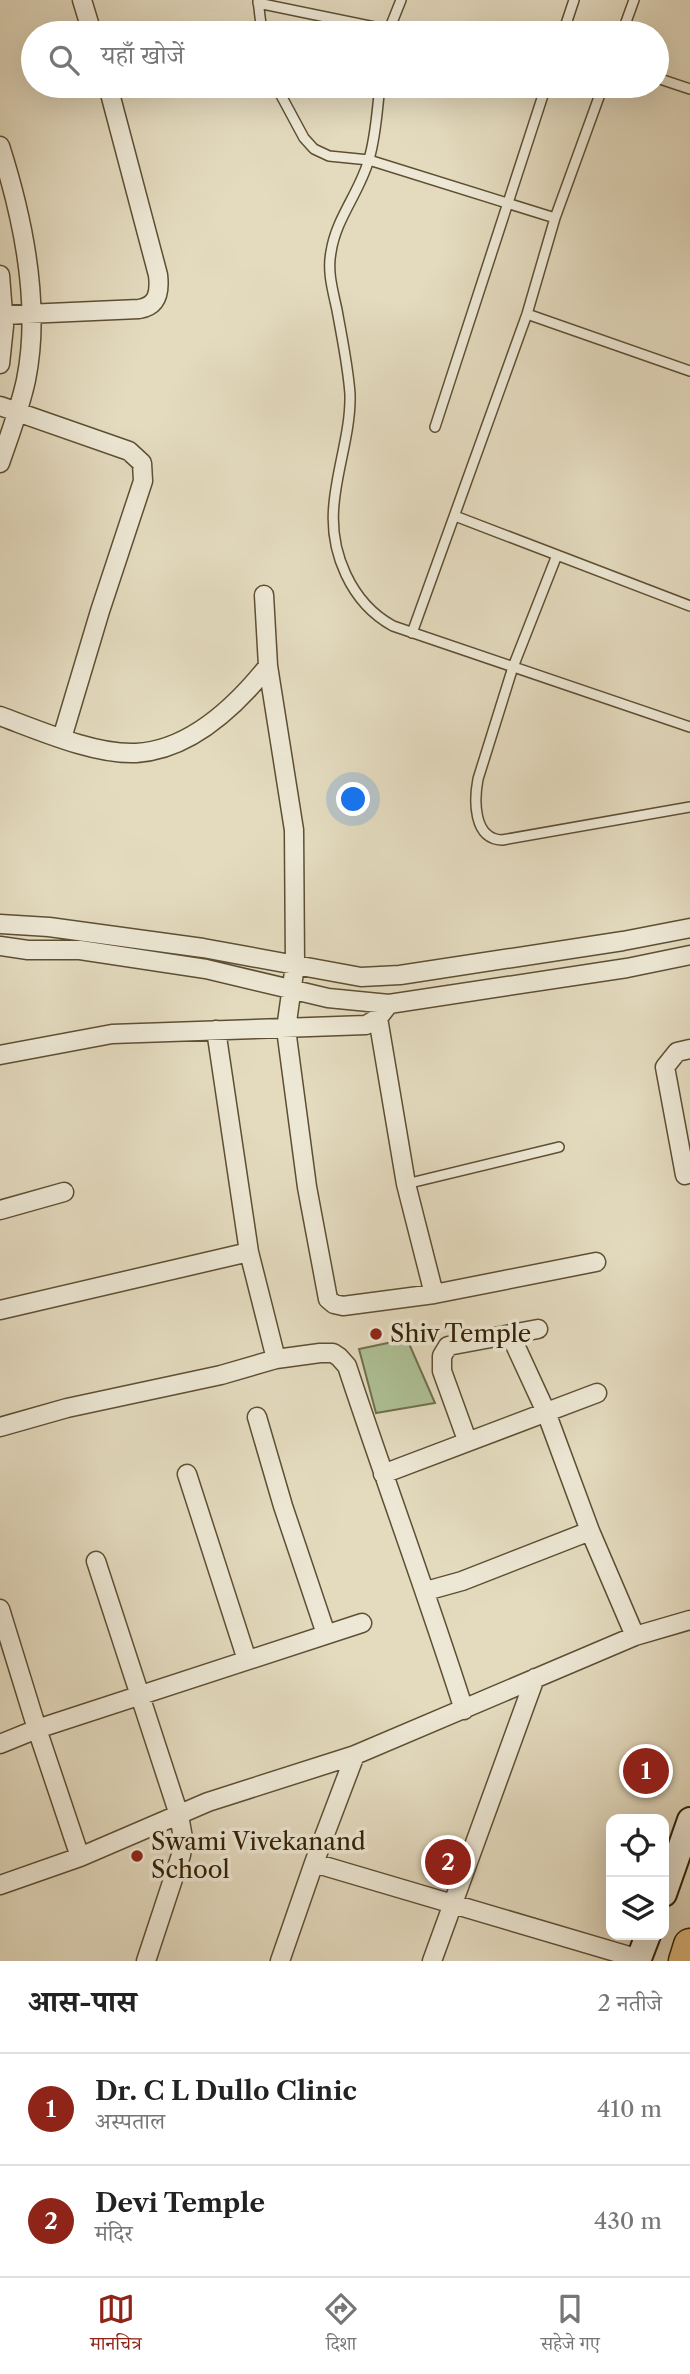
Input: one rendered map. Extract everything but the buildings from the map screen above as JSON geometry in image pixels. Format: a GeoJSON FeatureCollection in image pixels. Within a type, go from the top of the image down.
{"type":"FeatureCollection","features":[{"type":"Feature","properties":{"kind":"highway"},"geometry":{"type":"LineString","coordinates":[[685,1961],[690,1945]]}},
{"type":"Feature","properties":{"kind":"street"},"geometry":{"type":"LineString","coordinates":[[82,0],[88,21]]}},
{"type":"Feature","properties":{"kind":"street"},"geometry":{"type":"LineString","coordinates":[[4,315],[139,309],[152,305],[159,293],[158,275],[111,98]]}},
{"type":"Feature","properties":{"kind":"street"},"geometry":{"type":"LineString","coordinates":[[0,146],[5,180],[15,193],[30,289],[31,313],[26,381],[8,408],[0,463]]}},
{"type":"Feature","properties":{"kind":"street"},"geometry":{"type":"LineString","coordinates":[[0,275],[4,315],[0,365]]}},
{"type":"Feature","properties":{"kind":"street"},"geometry":{"type":"LineString","coordinates":[[8,408],[130,451],[142,463],[142,481],[62,738]]}},
{"type":"Feature","properties":{"kind":"street"},"geometry":{"type":"LineString","coordinates":[[264,595],[268,666],[294,830],[295,965],[286,1028],[307,1187],[328,1299],[343,1306],[433,1294],[596,1262]]}},
{"type":"Feature","properties":{"kind":"street"},"geometry":{"type":"LineString","coordinates":[[0,716],[99,748],[134,753],[163,749],[196,734],[250,689],[268,666]]}},
{"type":"Feature","properties":{"kind":"street"},"geometry":{"type":"LineString","coordinates":[[690,928],[623,941],[400,975],[361,977],[203,947],[5,924],[5,947],[80,950],[206,969],[384,1011],[690,956]]}},
{"type":"Feature","properties":{"kind":"street"},"geometry":{"type":"LineString","coordinates":[[533,955],[535,982]]}},
{"type":"Feature","properties":{"kind":"street"},"geometry":{"type":"LineString","coordinates":[[0,1055],[112,1034],[366,1025],[384,1011]]}},
{"type":"Feature","properties":{"kind":"street"},"geometry":{"type":"LineString","coordinates":[[384,1011],[406,1184],[433,1294]]}},
{"type":"Feature","properties":{"kind":"street"},"geometry":{"type":"LineString","coordinates":[[216,1030],[249,1252],[276,1359]]}},
{"type":"Feature","properties":{"kind":"street"},"geometry":{"type":"LineString","coordinates":[[690,1049],[677,1052],[665,1067],[685,1175],[690,1173]]}},
{"type":"Feature","properties":{"kind":"street"},"geometry":{"type":"LineString","coordinates":[[0,1210],[64,1192]]}},
{"type":"Feature","properties":{"kind":"street"},"geometry":{"type":"LineString","coordinates":[[0,1310],[249,1252]]}},
{"type":"Feature","properties":{"kind":"street"},"geometry":{"type":"LineString","coordinates":[[467,1440],[442,1371],[442,1356],[448,1346],[538,1329]]}},
{"type":"Feature","properties":{"kind":"street"},"geometry":{"type":"LineString","coordinates":[[510,1334],[546,1412],[590,1531],[635,1636]]}},
{"type":"Feature","properties":{"kind":"street"},"geometry":{"type":"LineString","coordinates":[[0,1427],[67,1408],[169,1387],[276,1359],[333,1353],[346,1366],[426,1591],[464,1710]]}},
{"type":"Feature","properties":{"kind":"street"},"geometry":{"type":"LineString","coordinates":[[383,1474],[597,1393]]}},
{"type":"Feature","properties":{"kind":"street"},"geometry":{"type":"LineString","coordinates":[[257,1418],[326,1634]]}},
{"type":"Feature","properties":{"kind":"street"},"geometry":{"type":"LineString","coordinates":[[187,1474],[247,1660]]}},
{"type":"Feature","properties":{"kind":"street"},"geometry":{"type":"LineString","coordinates":[[426,1591],[462,1581],[590,1531]]}},
{"type":"Feature","properties":{"kind":"street"},"geometry":{"type":"LineString","coordinates":[[96,1561],[142,1696],[179,1815],[183,1838],[181,1855],[146,1961]]}},
{"type":"Feature","properties":{"kind":"street"},"geometry":{"type":"LineString","coordinates":[[0,1609],[80,1857]]}},
{"type":"Feature","properties":{"kind":"street"},"geometry":{"type":"LineString","coordinates":[[0,1885],[80,1857],[234,1793],[355,1755],[635,1636],[690,1620]]}},
{"type":"Feature","properties":{"kind":"street"},"geometry":{"type":"LineString","coordinates":[[0,1744],[37,1729],[362,1623]]}},
{"type":"Feature","properties":{"kind":"street"},"geometry":{"type":"LineString","coordinates":[[432,1961],[536,1678]]}},
{"type":"Feature","properties":{"kind":"street"},"geometry":{"type":"LineString","coordinates":[[280,1961],[355,1755]]}},
{"type":"Feature","properties":{"kind":"street"},"geometry":{"type":"LineString","coordinates":[[669,1880],[690,1820]]}},
{"type":"Feature","properties":{"kind":"street"},"geometry":{"type":"LineString","coordinates":[[314,1863],[639,1960],[646,1940]]}},
{"type":"Feature","properties":{"kind":"lane"},"geometry":{"type":"LineString","coordinates":[[392,21],[401,0]]}},
{"type":"Feature","properties":{"kind":"lane"},"geometry":{"type":"LineString","coordinates":[[567,21],[575,0]]}},
{"type":"Feature","properties":{"kind":"lane"},"geometry":{"type":"LineString","coordinates":[[626,21],[634,0]]}},
{"type":"Feature","properties":{"kind":"lane"},"geometry":{"type":"LineString","coordinates":[[260,21],[258,2],[340,21]]}},
{"type":"Feature","properties":{"kind":"lane"},"geometry":{"type":"LineString","coordinates":[[669,82],[690,89]]}},
{"type":"Feature","properties":{"kind":"lane"},"geometry":{"type":"LineString","coordinates":[[282,98],[314,149],[330,156],[369,160],[555,218]]}},
{"type":"Feature","properties":{"kind":"lane"},"geometry":{"type":"LineString","coordinates":[[378,98],[369,160],[339,224],[330,256],[330,275],[346,358],[350,395],[349,419],[333,506],[334,528],[344,572],[356,594],[378,618],[412,633],[690,727]]}},
{"type":"Feature","properties":{"kind":"lane"},"geometry":{"type":"LineString","coordinates":[[435,428],[541,98]]}},
{"type":"Feature","properties":{"kind":"lane"},"geometry":{"type":"LineString","coordinates":[[412,633],[527,314],[555,218],[599,98]]}},
{"type":"Feature","properties":{"kind":"lane"},"geometry":{"type":"LineString","coordinates":[[527,314],[690,371]]}},
{"type":"Feature","properties":{"kind":"lane"},"geometry":{"type":"LineString","coordinates":[[455,516],[690,606]]}},
{"type":"Feature","properties":{"kind":"lane"},"geometry":{"type":"LineString","coordinates":[[557,555],[513,667],[475,792],[482,829],[486,836],[502,840],[690,807]]}},
{"type":"Feature","properties":{"kind":"lane"},"geometry":{"type":"LineString","coordinates":[[406,1184],[559,1147]]}},
{"type":"Feature","properties":{"kind":"green space"},"geometry":{"type":"Polygon","coordinates":[[[407,1339],[435,1403],[376,1413],[359,1349],[407,1339]]]}},
{"type":"Feature","properties":{"kind":"place","name":"Shiv Temple"},"geometry":{"type":"Point","coordinates":[376,1334]}},
{"type":"Feature","properties":{"kind":"place","name":"Dr. C L Dullo Clinic"},"geometry":{"type":"Point","coordinates":[646,1771]}},
{"type":"Feature","properties":{"kind":"place","name":"Swami Vivekanand School"},"geometry":{"type":"Point","coordinates":[137,1856]}},
{"type":"Feature","properties":{"kind":"place","name":"Devi Temple"},"geometry":{"type":"Point","coordinates":[448,1862]}}]}
